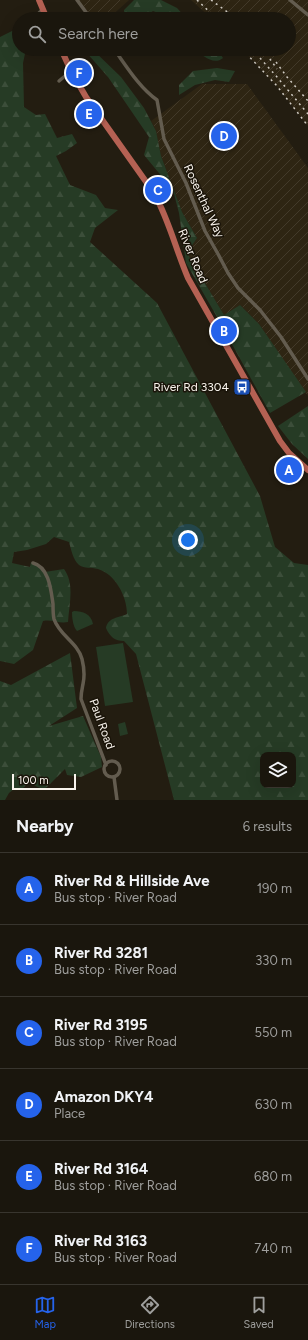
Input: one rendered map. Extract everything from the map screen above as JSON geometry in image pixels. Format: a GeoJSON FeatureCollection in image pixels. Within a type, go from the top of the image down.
{"type":"FeatureCollection","features":[{"type":"Feature","properties":{"kind":"main road"},"geometry":{"type":"LineString","coordinates":[[38,0],[44,12]]}},
{"type":"Feature","properties":{"kind":"main road","name":"River Road"},"geometry":{"type":"LineString","coordinates":[[64,56],[71,71],[95,111],[154,193],[162,207],[188,278],[280,441],[289,453],[308,470]]}},
{"type":"Feature","properties":{"kind":"street"},"geometry":{"type":"LineString","coordinates":[[77,0],[86,12]]}},
{"type":"Feature","properties":{"kind":"street"},"geometry":{"type":"LineString","coordinates":[[290,0],[308,16]]}},
{"type":"Feature","properties":{"kind":"street"},"geometry":{"type":"LineString","coordinates":[[40,12],[43,9]]}},
{"type":"Feature","properties":{"kind":"street","name":"Rosenthal Way"},"geometry":{"type":"LineString","coordinates":[[119,56],[141,85],[157,100],[164,140],[186,183],[205,231],[228,273],[238,288],[260,310],[281,337],[308,378]]}},
{"type":"Feature","properties":{"kind":"street"},"geometry":{"type":"LineString","coordinates":[[58,81],[71,71]]}},
{"type":"Feature","properties":{"kind":"street","name":"Paul Road"},"geometry":{"type":"LineString","coordinates":[[33,563],[41,568],[47,577],[53,602],[53,616],[56,625],[75,646],[81,657],[84,675],[81,698],[106,765],[106,773],[110,777],[114,777]]}},
{"type":"Feature","properties":{"kind":"street","name":"Paul Road"},"geometry":{"type":"LineString","coordinates":[[106,765],[112,761],[119,765],[120,772],[114,777]]}},
{"type":"Feature","properties":{"kind":"street","name":"Paul Road"},"geometry":{"type":"LineString","coordinates":[[114,777],[118,800]]}},
{"type":"Feature","properties":{"kind":"shaded area"},"geometry":{"type":"Polygon","coordinates":[[[77,0],[129,0],[116,12],[86,12],[77,0]]]}},
{"type":"Feature","properties":{"kind":"shaded area"},"geometry":{"type":"Polygon","coordinates":[[[191,0],[308,0],[308,126],[277,86],[249,56],[296,56],[296,12],[204,12],[191,0]]]}},
{"type":"Feature","properties":{"kind":"shaded area"},"geometry":{"type":"Polygon","coordinates":[[[202,84],[247,84],[308,168],[308,396],[259,324],[240,305],[224,315],[187,253],[197,238],[182,212],[161,156],[156,131],[151,121],[202,84]]]}},
{"type":"Feature","properties":{"kind":"green space"},"geometry":{"type":"Polygon","coordinates":[[[134,0],[161,0],[177,8],[181,12],[124,12],[124,10],[134,0]]]}},
{"type":"Feature","properties":{"kind":"green space"},"geometry":{"type":"Polygon","coordinates":[[[12,31],[12,56],[24,56],[23,63],[24,107],[36,115],[45,114],[57,138],[72,134],[77,143],[56,156],[70,185],[96,195],[105,208],[118,210],[95,228],[90,242],[157,303],[260,496],[275,547],[294,563],[308,565],[308,800],[174,800],[136,654],[124,641],[113,638],[106,628],[107,624],[114,618],[127,614],[125,600],[119,587],[110,576],[98,569],[84,567],[77,563],[71,551],[69,542],[54,537],[46,544],[27,550],[14,552],[12,563],[30,567],[31,562],[36,564],[45,572],[64,569],[69,581],[70,602],[68,622],[43,621],[33,650],[14,664],[0,661],[0,37],[12,31]]]}},
{"type":"Feature","properties":{"kind":"green space"},"geometry":{"type":"Polygon","coordinates":[[[90,56],[99,56],[121,77],[144,108],[156,131],[161,156],[182,212],[197,238],[187,253],[224,315],[240,305],[259,324],[306,392],[270,413],[186,263],[179,213],[173,190],[144,155],[149,137],[108,77],[90,56]]]}},
{"type":"Feature","properties":{"kind":"green space"},"geometry":{"type":"Polygon","coordinates":[[[203,56],[222,56],[223,58],[216,61],[203,56]]]}},
{"type":"Feature","properties":{"kind":"green space"},"geometry":{"type":"Polygon","coordinates":[[[217,68],[235,71],[229,82],[215,80],[195,85],[179,95],[179,85],[193,71],[217,68]]]}},
{"type":"Feature","properties":{"kind":"green space"},"geometry":{"type":"Polygon","coordinates":[[[308,406],[308,459],[292,444],[278,426],[308,406]]]}},
{"type":"Feature","properties":{"kind":"green space"},"geometry":{"type":"Polygon","coordinates":[[[74,611],[88,615],[93,624],[77,631],[73,620],[72,612],[74,611]]]}},
{"type":"Feature","properties":{"kind":"green space"},"geometry":{"type":"Polygon","coordinates":[[[123,643],[133,702],[105,706],[96,647],[123,643]]]}},
{"type":"Feature","properties":{"kind":"green space"},"geometry":{"type":"Polygon","coordinates":[[[70,653],[77,708],[49,726],[83,716],[101,757],[102,767],[81,777],[67,775],[65,769],[45,789],[28,783],[23,788],[14,789],[9,793],[5,800],[0,800],[0,681],[11,685],[70,653]]]}},
{"type":"Feature","properties":{"kind":"green space"},"geometry":{"type":"Polygon","coordinates":[[[125,722],[128,734],[120,736],[118,724],[125,722]]]}},
{"type":"Feature","properties":{"kind":"railway"},"geometry":{"type":"LineString","coordinates":[[197,0],[210,12]]}},
{"type":"Feature","properties":{"kind":"railway"},"geometry":{"type":"LineString","coordinates":[[211,0],[227,12]]}},
{"type":"Feature","properties":{"kind":"railway"},"geometry":{"type":"LineString","coordinates":[[249,56],[277,86],[308,126]]}},
{"type":"Feature","properties":{"kind":"railway"},"geometry":{"type":"LineString","coordinates":[[258,56],[308,114]]}},
{"type":"Feature","properties":{"kind":"railway"},"geometry":{"type":"LineString","coordinates":[[268,56],[277,69]]}},
{"type":"Feature","properties":{"kind":"railway"},"geometry":{"type":"LineString","coordinates":[[276,62],[308,101]]}},
{"type":"Feature","properties":{"kind":"place","name":"River Rd 3163"},"geometry":{"type":"Point","coordinates":[79,73]}},
{"type":"Feature","properties":{"kind":"place","name":"River Rd 3164"},"geometry":{"type":"Point","coordinates":[89,114]}},
{"type":"Feature","properties":{"kind":"place","name":"Amazon DKY4"},"geometry":{"type":"Point","coordinates":[224,136]}},
{"type":"Feature","properties":{"kind":"place","name":"River Rd 3195"},"geometry":{"type":"Point","coordinates":[158,190]}},
{"type":"Feature","properties":{"kind":"place","name":"River Rd 3281"},"geometry":{"type":"Point","coordinates":[224,331]}},
{"type":"Feature","properties":{"kind":"place","name":"River Rd 3304"},"geometry":{"type":"Point","coordinates":[242,387]}},
{"type":"Feature","properties":{"kind":"place","name":"River Rd & Hillside Ave"},"geometry":{"type":"Point","coordinates":[289,470]}}]}
